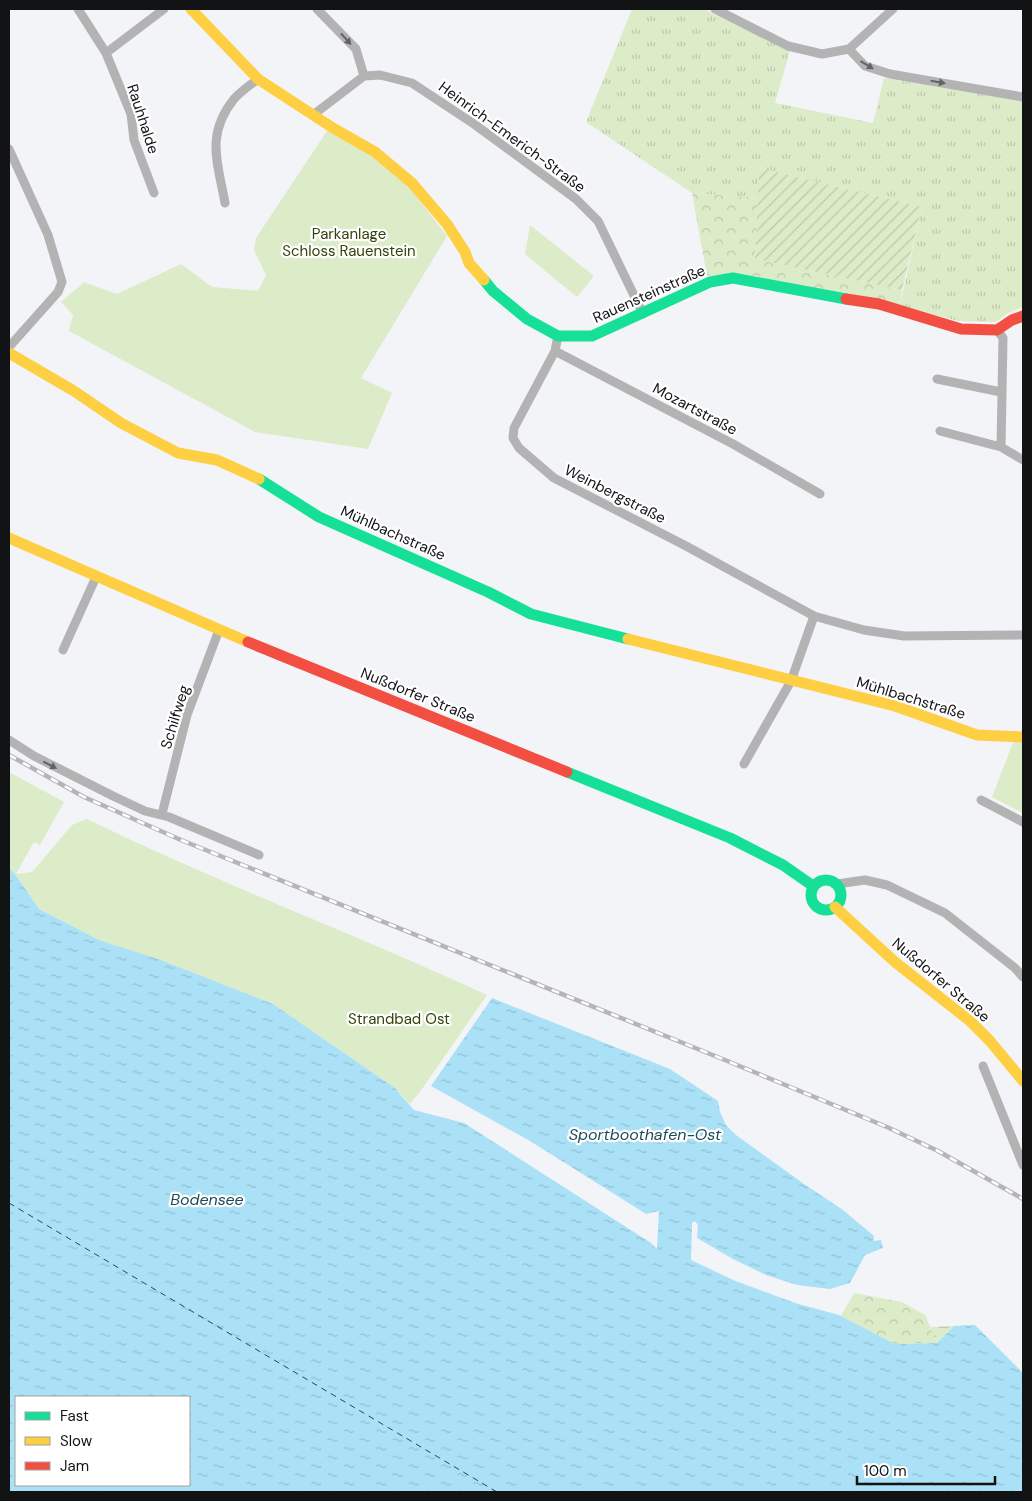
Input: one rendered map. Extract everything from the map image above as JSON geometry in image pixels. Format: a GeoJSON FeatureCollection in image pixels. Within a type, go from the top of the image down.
{"type":"FeatureCollection","features":[{"type":"Feature","properties":{"kind":"street","name":"Rauhhalde"},"geometry":{"type":"LineString","coordinates":[[78,9],[106,53],[131,114],[134,140],[154,194]]}},
{"type":"Feature","properties":{"kind":"street"},"geometry":{"type":"LineString","coordinates":[[106,53],[164,9]]}},
{"type":"Feature","properties":{"kind":"street","name":"Rauensteinstraße"},"geometry":{"type":"LineString","coordinates":[[191,9],[258,79],[375,152],[412,183],[447,224],[465,252],[469,263],[493,291],[527,319],[558,336],[592,336],[710,282],[733,278],[812,294],[879,304],[962,329],[997,330]]}},
{"type":"Feature","properties":{"kind":"street"},"geometry":{"type":"LineString","coordinates":[[313,115],[364,76],[356,49],[317,9]]}},
{"type":"Feature","properties":{"kind":"street"},"geometry":{"type":"LineString","coordinates":[[715,9],[788,46],[822,54],[849,49],[893,9]]}},
{"type":"Feature","properties":{"kind":"street"},"geometry":{"type":"LineString","coordinates":[[849,49],[865,66],[890,74],[1023,97]]}},
{"type":"Feature","properties":{"kind":"street","name":"Heinrich-Emerich-Straße"},"geometry":{"type":"LineString","coordinates":[[364,76],[380,76],[412,83],[482,130],[576,198],[598,222],[643,314]]}},
{"type":"Feature","properties":{"kind":"street"},"geometry":{"type":"LineString","coordinates":[[224,203],[215,144],[219,122],[235,98],[258,79]]}},
{"type":"Feature","properties":{"kind":"street"},"geometry":{"type":"LineString","coordinates":[[9,149],[48,235],[62,282],[58,292],[9,347]]}},
{"type":"Feature","properties":{"kind":"street"},"geometry":{"type":"LineString","coordinates":[[1001,448],[1003,338],[997,330],[1012,320],[1023,316]]}},
{"type":"Feature","properties":{"kind":"street","name":"Weinbergstraße"},"geometry":{"type":"LineString","coordinates":[[558,336],[555,351],[514,428],[513,438],[519,448],[554,478],[686,546],[814,616],[864,630],[904,636],[1023,635]]}},
{"type":"Feature","properties":{"kind":"street","name":"Mozartstraße"},"geometry":{"type":"LineString","coordinates":[[555,351],[733,444],[820,494]]}},
{"type":"Feature","properties":{"kind":"street","name":"Mühlbachstraße"},"geometry":{"type":"LineString","coordinates":[[9,354],[74,391],[121,423],[178,453],[216,460],[252,475],[319,517],[488,592],[531,614],[895,706],[977,735],[1023,737]]}},
{"type":"Feature","properties":{"kind":"street"},"geometry":{"type":"LineString","coordinates":[[937,379],[1001,392]]}},
{"type":"Feature","properties":{"kind":"street"},"geometry":{"type":"LineString","coordinates":[[940,431],[1001,448],[1023,460]]}},
{"type":"Feature","properties":{"kind":"street","name":"Nußdorfer Straße"},"geometry":{"type":"LineString","coordinates":[[9,538],[219,630],[730,838],[779,862],[812,886]]}},
{"type":"Feature","properties":{"kind":"street"},"geometry":{"type":"LineString","coordinates":[[63,650],[96,577]]}},
{"type":"Feature","properties":{"kind":"street"},"geometry":{"type":"LineString","coordinates":[[744,764],[791,681],[814,616]]}},
{"type":"Feature","properties":{"kind":"street","name":"Schilfweg"},"geometry":{"type":"LineString","coordinates":[[162,814],[188,715],[219,630]]}},
{"type":"Feature","properties":{"kind":"street"},"geometry":{"type":"LineString","coordinates":[[9,740],[34,756],[94,788],[146,811],[162,814],[259,855]]}},
{"type":"Feature","properties":{"kind":"street"},"geometry":{"type":"LineString","coordinates":[[981,800],[1023,822]]}},
{"type":"Feature","properties":{"kind":"street"},"geometry":{"type":"LineString","coordinates":[[824,879],[831,880],[837,884],[841,896],[835,907],[822,910],[815,906],[811,900],[812,886],[824,879]]}},
{"type":"Feature","properties":{"kind":"street"},"geometry":{"type":"LineString","coordinates":[[837,884],[865,880],[887,885],[945,913],[1016,968],[1023,977]]}},
{"type":"Feature","properties":{"kind":"street","name":"Nußdorfer Straße"},"geometry":{"type":"LineString","coordinates":[[835,907],[895,962],[970,1021],[990,1041],[1023,1081]]}},
{"type":"Feature","properties":{"kind":"street"},"geometry":{"type":"LineString","coordinates":[[983,1066],[1023,1165]]}},
{"type":"Feature","properties":{"kind":"green space"},"geometry":{"type":"Polygon","coordinates":[[[632,9],[704,9],[790,51],[775,103],[873,123],[884,78],[1023,101],[1023,307],[1008,313],[996,322],[958,321],[900,305],[922,207],[759,168],[758,198],[692,193],[586,122],[632,9]]]}},
{"type":"Feature","properties":{"kind":"green space","name":"Parkanlage Schloss Rauenstein"},"geometry":{"type":"Polygon","coordinates":[[[327,131],[371,156],[410,188],[447,236],[361,378],[392,393],[368,449],[255,432],[69,331],[73,315],[61,302],[84,282],[117,294],[181,264],[212,287],[258,291],[266,275],[254,250],[256,238],[327,131]]]}},
{"type":"Feature","properties":{"kind":"green space"},"geometry":{"type":"Polygon","coordinates":[[[759,168],[922,207],[902,290],[755,259],[759,168]]]}},
{"type":"Feature","properties":{"kind":"green space"},"geometry":{"type":"Polygon","coordinates":[[[692,193],[758,198],[755,259],[902,290],[900,305],[738,273],[707,276],[692,193]]]}},
{"type":"Feature","properties":{"kind":"green space"},"geometry":{"type":"Polygon","coordinates":[[[530,225],[594,276],[577,297],[525,254],[530,225]]]}},
{"type":"Feature","properties":{"kind":"green space"},"geometry":{"type":"Polygon","coordinates":[[[1023,739],[1023,813],[992,797],[1014,740],[1023,739]]]}},
{"type":"Feature","properties":{"kind":"green space","name":"Strandbad Ost"},"geometry":{"type":"Polygon","coordinates":[[[9,772],[64,802],[40,845],[34,842],[16,874],[32,872],[72,825],[87,819],[186,865],[487,995],[410,1104],[395,1088],[273,1004],[161,960],[99,940],[39,909],[9,868],[9,772]]]}},
{"type":"Feature","properties":{"kind":"green space"},"geometry":{"type":"Polygon","coordinates":[[[854,1293],[902,1302],[925,1315],[937,1343],[895,1344],[841,1316],[854,1293]]]}},
{"type":"Feature","properties":{"kind":"green space"},"geometry":{"type":"Polygon","coordinates":[[[954,1326],[937,1343],[930,1327],[954,1326]]]}},
{"type":"Feature","properties":{"kind":"water","name":"Bodensee"},"geometry":{"type":"Polygon","coordinates":[[[9,868],[39,909],[99,940],[161,960],[273,1004],[395,1088],[414,1110],[464,1123],[651,1243],[657,1249],[659,1211],[646,1214],[530,1141],[431,1086],[492,998],[670,1069],[718,1101],[720,1112],[726,1125],[736,1135],[843,1210],[874,1236],[873,1241],[881,1240],[883,1248],[865,1255],[850,1283],[830,1289],[797,1285],[766,1275],[697,1238],[698,1225],[695,1221],[692,1223],[691,1260],[733,1280],[795,1303],[839,1315],[895,1344],[937,1343],[954,1326],[975,1325],[1023,1373],[1023,1492],[9,1492],[9,868]]]}},
{"type":"Feature","properties":{"kind":"ferry route"},"geometry":{"type":"LineString","coordinates":[[9,1203],[497,1492]]}},
{"type":"Feature","properties":{"kind":"railway"},"geometry":{"type":"LineString","coordinates":[[9,755],[84,797],[181,840],[887,1127],[938,1151],[1023,1199]]}},
{"type":"Feature","properties":{"kind":"traffic: fast"},"geometry":{"type":"LineString","coordinates":[[484,280],[493,291],[527,319],[558,336],[592,336],[710,282],[733,278],[846,299]]}},
{"type":"Feature","properties":{"kind":"traffic: fast"},"geometry":{"type":"LineString","coordinates":[[259,479],[319,517],[488,592],[531,614],[628,639]]}},
{"type":"Feature","properties":{"kind":"traffic: fast"},"geometry":{"type":"LineString","coordinates":[[567,772],[730,838],[783,865],[813,886]]}},
{"type":"Feature","properties":{"kind":"traffic: fast"},"geometry":{"type":"LineString","coordinates":[[826,880],[837,884],[841,895],[837,906],[826,910],[815,906],[811,895],[815,884],[826,880]]}},
{"type":"Feature","properties":{"kind":"traffic: slow"},"geometry":{"type":"LineString","coordinates":[[191,9],[258,79],[333,128],[375,152],[412,183],[447,224],[465,252],[469,263],[484,280]]}},
{"type":"Feature","properties":{"kind":"traffic: slow"},"geometry":{"type":"LineString","coordinates":[[9,353],[74,391],[121,423],[178,453],[217,460],[259,479]]}},
{"type":"Feature","properties":{"kind":"traffic: slow"},"geometry":{"type":"LineString","coordinates":[[9,538],[248,642]]}},
{"type":"Feature","properties":{"kind":"traffic: slow"},"geometry":{"type":"LineString","coordinates":[[628,639],[895,706],[977,735],[1023,737]]}},
{"type":"Feature","properties":{"kind":"traffic: slow"},"geometry":{"type":"LineString","coordinates":[[835,907],[895,962],[970,1021],[990,1041],[1023,1081]]}},
{"type":"Feature","properties":{"kind":"traffic: jam"},"geometry":{"type":"LineString","coordinates":[[846,299],[879,304],[961,329],[997,330],[1012,320],[1023,316]]}},
{"type":"Feature","properties":{"kind":"traffic: jam"},"geometry":{"type":"LineString","coordinates":[[248,642],[567,772]]}},
{"type":"Feature","properties":{"kind":"water label","name":"Sportboothafen-Ost"},"geometry":{"type":"Point","coordinates":[645,1134]}}]}
